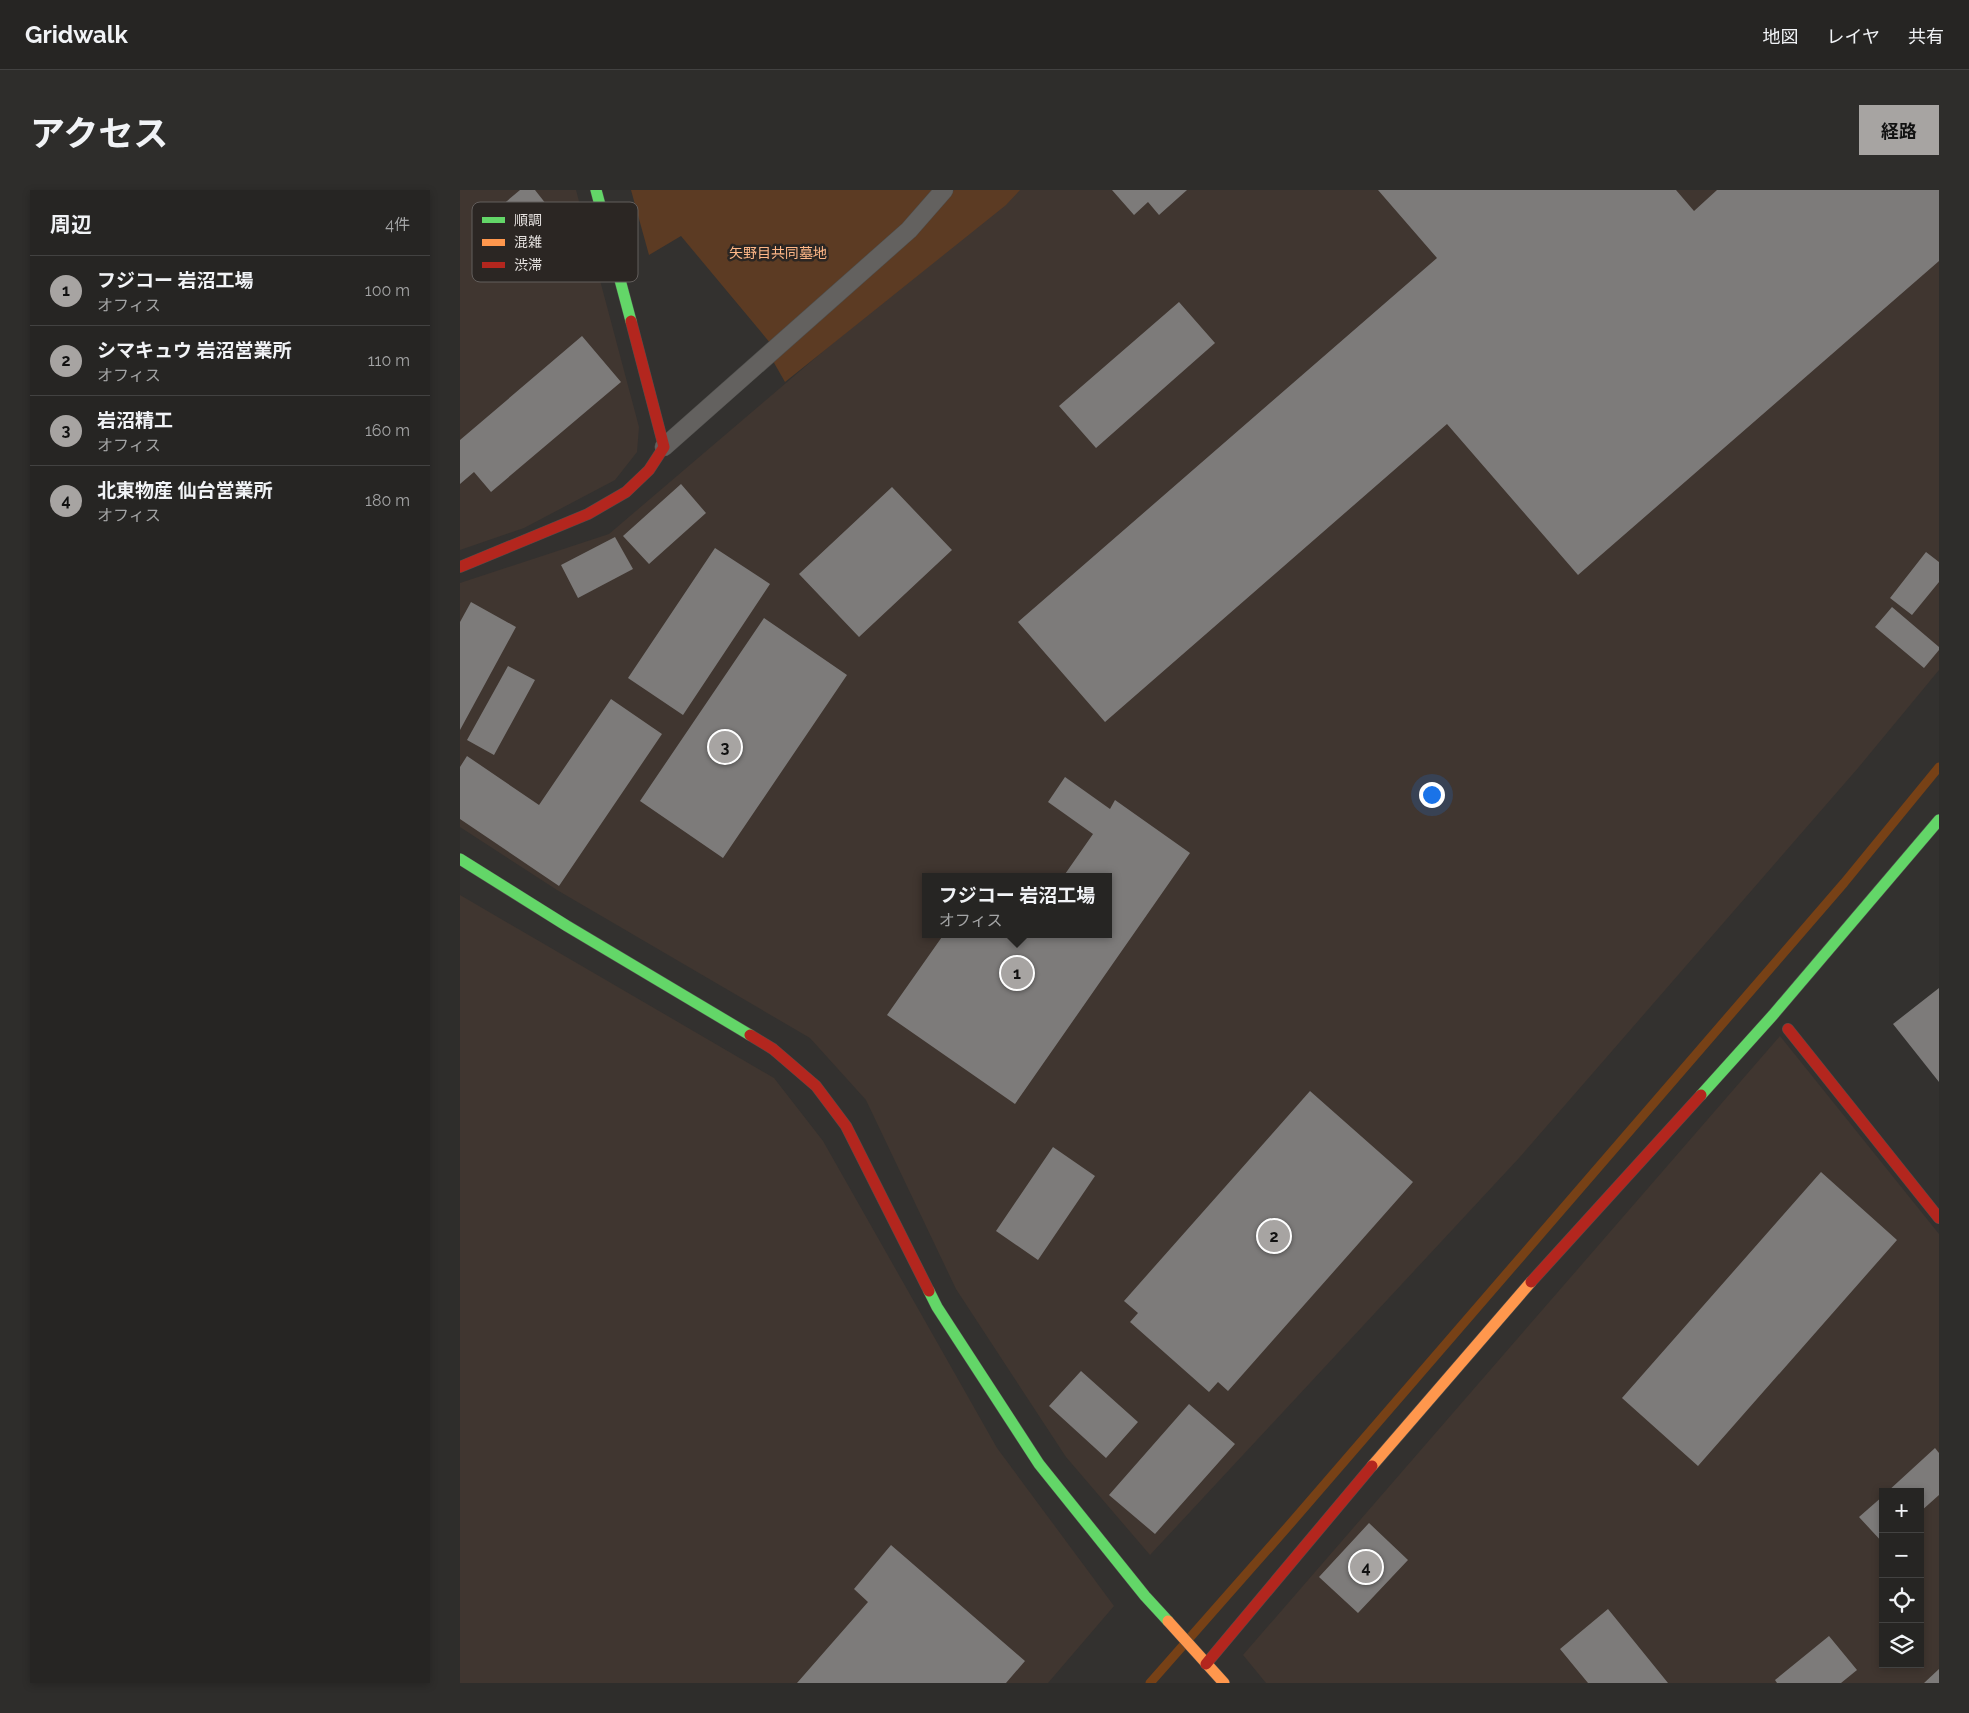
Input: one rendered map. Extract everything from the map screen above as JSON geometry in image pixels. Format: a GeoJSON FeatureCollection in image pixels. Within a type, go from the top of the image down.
{"type":"FeatureCollection","features":[{"type":"Feature","properties":{"kind":"street"},"geometry":{"type":"LineString","coordinates":[[460,566],[588,514],[626,492],[649,470],[664,447],[620,282]]}},
{"type":"Feature","properties":{"kind":"street"},"geometry":{"type":"LineString","coordinates":[[1203,1660],[1506,1310],[1773,1015],[1939,820]]}},
{"type":"Feature","properties":{"kind":"street"},"geometry":{"type":"LineString","coordinates":[[460,859],[567,926],[773,1049],[816,1086],[846,1126],[937,1307],[1040,1464],[1145,1596],[1224,1683]]}},
{"type":"Feature","properties":{"kind":"street"},"geometry":{"type":"LineString","coordinates":[[1788,1029],[1939,1218]]}},
{"type":"Feature","properties":{"kind":"lane"},"geometry":{"type":"LineString","coordinates":[[664,447],[909,230],[944,190]]}},
{"type":"Feature","properties":{"kind":"shaded area"},"geometry":{"type":"Polygon","coordinates":[[[460,190],[576,190],[579,202],[472,202],[472,282],[600,282],[639,427],[637,452],[615,480],[524,528],[460,550],[460,190]]]}},
{"type":"Feature","properties":{"kind":"shaded area"},"geometry":{"type":"Polygon","coordinates":[[[1012,190],[1939,190],[1939,670],[1858,768],[1519,1158],[1150,1555],[1066,1457],[956,1289],[866,1100],[810,1038],[557,890],[460,827],[460,583],[609,534],[1012,190]]]}},
{"type":"Feature","properties":{"kind":"shaded area"},"geometry":{"type":"Polygon","coordinates":[[[460,895],[774,1078],[823,1141],[997,1448],[1114,1606],[1048,1683],[460,1683],[460,895]]]}},
{"type":"Feature","properties":{"kind":"shaded area"},"geometry":{"type":"Polygon","coordinates":[[[1780,1036],[1939,1234],[1939,1683],[1266,1683],[1243,1655],[1780,1036]]]}},
{"type":"Feature","properties":{"kind":"green space","name":"矢野目共同墓地"},"geometry":{"type":"Polygon","coordinates":[[[631,190],[938,190],[905,225],[771,344],[681,236],[649,255],[638,215],[638,202],[634,202],[631,190]]]}},
{"type":"Feature","properties":{"kind":"green space"},"geometry":{"type":"Polygon","coordinates":[[[954,190],[1020,190],[1006,205],[785,382],[773,361],[954,190]]]}},
{"type":"Feature","properties":{"kind":"building"},"geometry":{"type":"Polygon","coordinates":[[[520,190],[535,190],[544,202],[506,202],[520,190]]]}},
{"type":"Feature","properties":{"kind":"building"},"geometry":{"type":"Polygon","coordinates":[[[1112,190],[1187,190],[1159,215],[1148,202],[1134,215],[1112,190]]]}},
{"type":"Feature","properties":{"kind":"building"},"geometry":{"type":"Polygon","coordinates":[[[1378,190],[1676,190],[1694,211],[1717,190],[1939,190],[1939,261],[1578,575],[1447,424],[1105,722],[1018,622],[1437,258],[1378,190]]]}},
{"type":"Feature","properties":{"kind":"building"},"geometry":{"type":"Polygon","coordinates":[[[1179,302],[1215,343],[1096,448],[1059,406],[1179,302]]]}},
{"type":"Feature","properties":{"kind":"building"},"geometry":{"type":"Polygon","coordinates":[[[582,336],[621,382],[491,492],[474,472],[460,484],[460,440],[582,336]]]}},
{"type":"Feature","properties":{"kind":"building"},"geometry":{"type":"Polygon","coordinates":[[[681,484],[706,513],[649,564],[623,536],[681,484]]]}},
{"type":"Feature","properties":{"kind":"building"},"geometry":{"type":"Polygon","coordinates":[[[892,487],[952,550],[859,637],[799,574],[892,487]]]}},
{"type":"Feature","properties":{"kind":"building"},"geometry":{"type":"Polygon","coordinates":[[[615,537],[633,569],[578,598],[561,565],[615,537]]]}},
{"type":"Feature","properties":{"kind":"building"},"geometry":{"type":"Polygon","coordinates":[[[715,548],[770,584],[683,715],[628,678],[715,548]]]}},
{"type":"Feature","properties":{"kind":"building"},"geometry":{"type":"Polygon","coordinates":[[[1926,552],[1939,562],[1939,582],[1912,615],[1890,598],[1926,552]]]}},
{"type":"Feature","properties":{"kind":"building"},"geometry":{"type":"Polygon","coordinates":[[[471,602],[516,627],[460,730],[460,622],[471,602]]]}},
{"type":"Feature","properties":{"kind":"building"},"geometry":{"type":"Polygon","coordinates":[[[1892,607],[1939,647],[1939,650],[1924,668],[1875,627],[1892,607]]]}},
{"type":"Feature","properties":{"kind":"building"},"geometry":{"type":"Polygon","coordinates":[[[764,618],[847,675],[723,858],[640,801],[764,618]]]}},
{"type":"Feature","properties":{"kind":"building"},"geometry":{"type":"Polygon","coordinates":[[[508,666],[535,680],[494,755],[467,740],[508,666]]]}},
{"type":"Feature","properties":{"kind":"building"},"geometry":{"type":"Polygon","coordinates":[[[611,699],[662,734],[559,886],[460,819],[460,767],[467,756],[539,805],[611,699]]]}},
{"type":"Feature","properties":{"kind":"building"},"geometry":{"type":"Polygon","coordinates":[[[1065,777],[1110,809],[1115,800],[1190,853],[1015,1104],[887,1015],[941,938],[1112,938],[1112,873],[1066,873],[1093,834],[1048,802],[1065,777]]]}},
{"type":"Feature","properties":{"kind":"building"},"geometry":{"type":"Polygon","coordinates":[[[1939,988],[1939,1082],[1893,1024],[1939,988]]]}},
{"type":"Feature","properties":{"kind":"building"},"geometry":{"type":"Polygon","coordinates":[[[1310,1091],[1413,1182],[1228,1391],[1218,1382],[1209,1392],[1130,1322],[1138,1313],[1124,1301],[1310,1091]]]}},
{"type":"Feature","properties":{"kind":"building"},"geometry":{"type":"Polygon","coordinates":[[[1053,1147],[1095,1176],[1038,1260],[996,1231],[1053,1147]]]}},
{"type":"Feature","properties":{"kind":"building"},"geometry":{"type":"Polygon","coordinates":[[[1821,1172],[1897,1240],[1698,1466],[1622,1398],[1821,1172]]]}},
{"type":"Feature","properties":{"kind":"building"},"geometry":{"type":"Polygon","coordinates":[[[1081,1371],[1138,1422],[1106,1458],[1049,1406],[1081,1371]]]}},
{"type":"Feature","properties":{"kind":"building"},"geometry":{"type":"Polygon","coordinates":[[[1189,1404],[1235,1444],[1155,1534],[1109,1495],[1189,1404]]]}},
{"type":"Feature","properties":{"kind":"building"},"geometry":{"type":"Polygon","coordinates":[[[1935,1448],[1939,1453],[1939,1495],[1924,1508],[1924,1488],[1891,1488],[1935,1448]]]}},
{"type":"Feature","properties":{"kind":"building"},"geometry":{"type":"Polygon","coordinates":[[[1879,1500],[1879,1539],[1859,1517],[1879,1500]]]}},
{"type":"Feature","properties":{"kind":"building"},"geometry":{"type":"Polygon","coordinates":[[[1369,1523],[1408,1560],[1358,1613],[1319,1577],[1369,1523]]]}},
{"type":"Feature","properties":{"kind":"building"},"geometry":{"type":"Polygon","coordinates":[[[891,1545],[1025,1661],[1006,1683],[797,1683],[868,1602],[854,1589],[891,1545]]]}},
{"type":"Feature","properties":{"kind":"building"},"geometry":{"type":"Polygon","coordinates":[[[1608,1609],[1668,1683],[1588,1683],[1560,1649],[1608,1609]]]}},
{"type":"Feature","properties":{"kind":"building"},"geometry":{"type":"Polygon","coordinates":[[[1829,1636],[1857,1670],[1841,1683],[1777,1683],[1775,1680],[1829,1636]]]}},
{"type":"Feature","properties":{"kind":"building"},"geometry":{"type":"Polygon","coordinates":[[[1939,1669],[1939,1683],[1924,1683],[1939,1669]]]}},
{"type":"Feature","properties":{"kind":"waterway"},"geometry":{"type":"LineString","coordinates":[[1150,1683],[1291,1523],[1844,883],[1939,767]]}},
{"type":"Feature","properties":{"kind":"traffic: fast"},"geometry":{"type":"LineString","coordinates":[[596,190],[599,202]]}},
{"type":"Feature","properties":{"kind":"traffic: fast"},"geometry":{"type":"LineString","coordinates":[[621,282],[631,321]]}},
{"type":"Feature","properties":{"kind":"traffic: fast"},"geometry":{"type":"LineString","coordinates":[[1701,1095],[1773,1015],[1939,820]]}},
{"type":"Feature","properties":{"kind":"traffic: fast"},"geometry":{"type":"LineString","coordinates":[[460,859],[567,926],[750,1035]]}},
{"type":"Feature","properties":{"kind":"traffic: fast"},"geometry":{"type":"LineString","coordinates":[[929,1291],[937,1307],[1039,1464],[1145,1596],[1168,1621]]}},
{"type":"Feature","properties":{"kind":"traffic: slow"},"geometry":{"type":"LineString","coordinates":[[1372,1466],[1531,1282]]}},
{"type":"Feature","properties":{"kind":"traffic: slow"},"geometry":{"type":"LineString","coordinates":[[1168,1621],[1224,1683]]}},
{"type":"Feature","properties":{"kind":"traffic: jam"},"geometry":{"type":"LineString","coordinates":[[460,567],[588,514],[626,492],[649,470],[664,447],[631,321]]}},
{"type":"Feature","properties":{"kind":"traffic: jam"},"geometry":{"type":"LineString","coordinates":[[1788,1029],[1939,1218]]}},
{"type":"Feature","properties":{"kind":"traffic: jam"},"geometry":{"type":"LineString","coordinates":[[750,1035],[773,1049],[816,1086],[846,1126],[929,1291]]}},
{"type":"Feature","properties":{"kind":"traffic: jam"},"geometry":{"type":"LineString","coordinates":[[1531,1282],[1701,1095]]}},
{"type":"Feature","properties":{"kind":"traffic: jam"},"geometry":{"type":"LineString","coordinates":[[1206,1664],[1372,1466]]}},
{"type":"Feature","properties":{"kind":"place","name":"岩沼精工"},"geometry":{"type":"Point","coordinates":[725,747]}},
{"type":"Feature","properties":{"kind":"place","name":"フジコー 岩沼工場"},"geometry":{"type":"Point","coordinates":[1017,973]}},
{"type":"Feature","properties":{"kind":"place","name":"シマキュウ 岩沼営業所"},"geometry":{"type":"Point","coordinates":[1274,1236]}},
{"type":"Feature","properties":{"kind":"place","name":"北東物産 仙台営業所"},"geometry":{"type":"Point","coordinates":[1366,1567]}}]}
